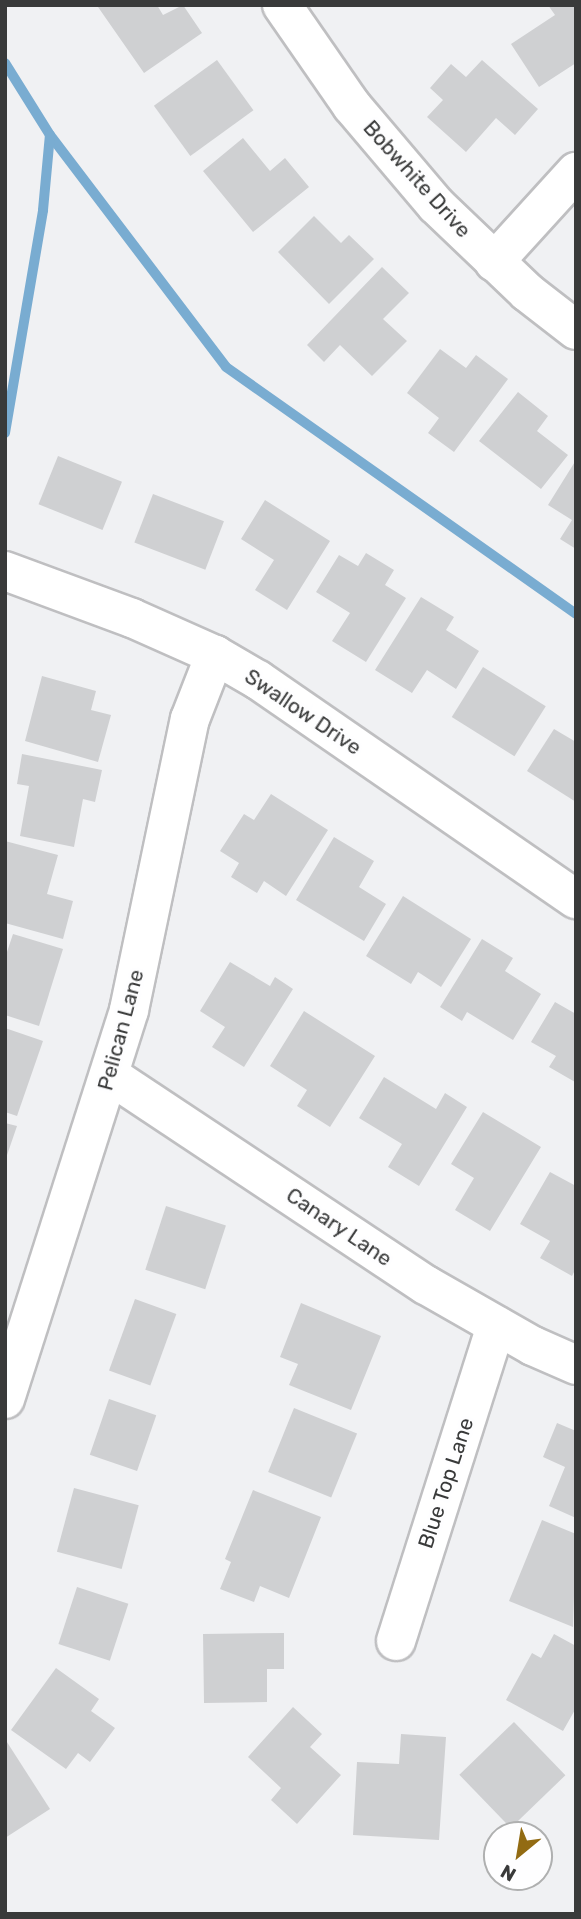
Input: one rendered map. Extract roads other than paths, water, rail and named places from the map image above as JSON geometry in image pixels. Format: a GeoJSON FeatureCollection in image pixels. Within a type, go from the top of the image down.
{"type":"FeatureCollection","features":[{"type":"Feature","properties":{"kind":"street","name":"Bobwhite Drive"},"geometry":{"type":"LineString","coordinates":[[282,5],[352,106],[436,205],[527,292],[576,330]]}},
{"type":"Feature","properties":{"kind":"street"},"geometry":{"type":"LineString","coordinates":[[494,262],[576,172]]}},
{"type":"Feature","properties":{"kind":"street","name":"Swallow Drive"},"geometry":{"type":"LineString","coordinates":[[5,570],[132,618],[215,655],[258,680],[576,899]]}},
{"type":"Feature","properties":{"kind":"street","name":"Pelican Lane"},"geometry":{"type":"LineString","coordinates":[[5,1399],[111,1076],[129,1010],[190,719],[215,655]]}},
{"type":"Feature","properties":{"kind":"street","name":"Canary Lane"},"geometry":{"type":"LineString","coordinates":[[111,1076],[426,1285],[496,1325],[576,1365]]}},
{"type":"Feature","properties":{"kind":"street","name":"Blue Top Lane"},"geometry":{"type":"LineString","coordinates":[[396,1641],[496,1325]]}},
{"type":"Feature","properties":{"kind":"waterway"},"geometry":{"type":"LineString","coordinates":[[5,63],[50,135],[226,367],[576,614]]}},
{"type":"Feature","properties":{"kind":"waterway"},"geometry":{"type":"LineString","coordinates":[[5,433],[43,210],[50,135]]}}]}
